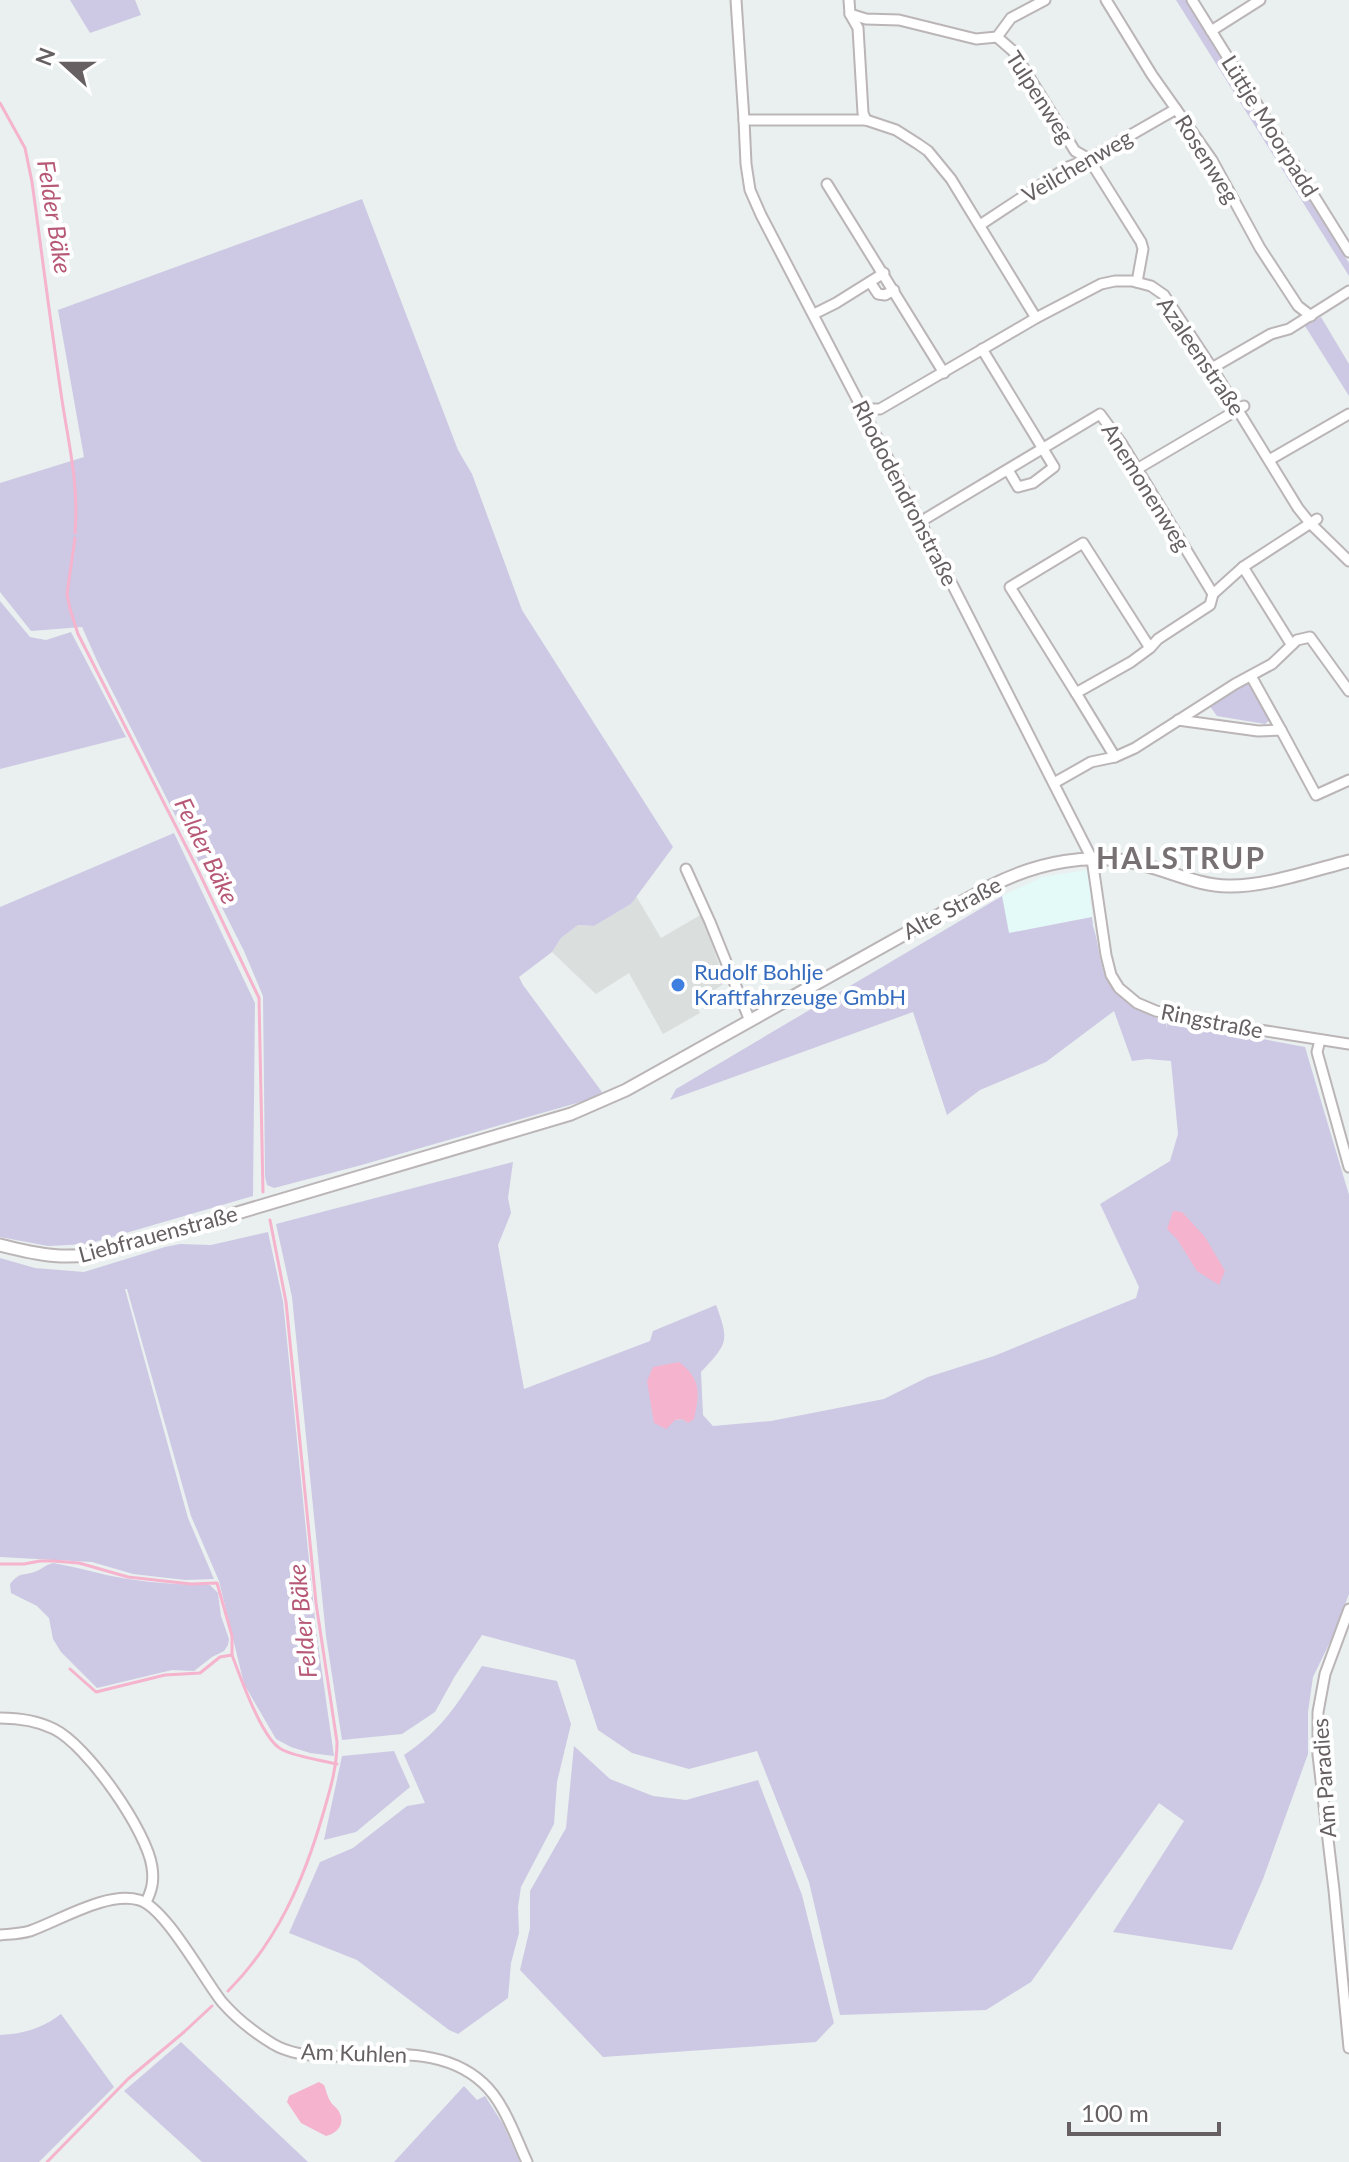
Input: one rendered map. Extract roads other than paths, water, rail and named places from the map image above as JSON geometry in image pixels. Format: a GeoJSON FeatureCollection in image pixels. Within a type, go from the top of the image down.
{"type":"FeatureCollection","features":[{"type":"Feature","properties":{"kind":"street","name":"Rhododendronstraße"},"geometry":{"type":"LineString","coordinates":[[736,0],[750,190],[1092,859]]}},
{"type":"Feature","properties":{"kind":"street"},"geometry":{"type":"LineString","coordinates":[[849,0],[850,14],[858,28],[866,120]]}},
{"type":"Feature","properties":{"kind":"street"},"geometry":{"type":"LineString","coordinates":[[997,37],[1011,18],[1045,0]]}},
{"type":"Feature","properties":{"kind":"street","name":"Rosenweg"},"geometry":{"type":"LineString","coordinates":[[1106,0],[1152,75],[1212,160],[1260,248],[1298,306],[1311,316]]}},
{"type":"Feature","properties":{"kind":"street","name":"Lüttje Moorpadd"},"geometry":{"type":"LineString","coordinates":[[1192,0],[1349,252]]}},
{"type":"Feature","properties":{"kind":"street"},"geometry":{"type":"LineString","coordinates":[[1211,31],[1260,0]]}},
{"type":"Feature","properties":{"kind":"street","name":"Tulpenweg"},"geometry":{"type":"LineString","coordinates":[[850,14],[866,19],[899,20],[976,39],[997,37],[1013,51],[1075,151],[1089,159],[1141,242],[1143,249],[1137,282]]}},
{"type":"Feature","properties":{"kind":"street","name":"Veilchenweg"},"geometry":{"type":"LineString","coordinates":[[980,225],[1068,167],[1089,159],[1176,109]]}},
{"type":"Feature","properties":{"kind":"street"},"geometry":{"type":"LineString","coordinates":[[744,120],[866,120],[896,130],[928,151],[951,179],[1036,318]]}},
{"type":"Feature","properties":{"kind":"street"},"geometry":{"type":"LineString","coordinates":[[827,184],[944,373]]}},
{"type":"Feature","properties":{"kind":"street"},"geometry":{"type":"LineString","coordinates":[[814,314],[884,273]]}},
{"type":"Feature","properties":{"kind":"street","name":"Azaleenstraße"},"geometry":{"type":"LineString","coordinates":[[873,409],[880,409],[1036,318],[1101,284],[1115,281],[1151,286],[1164,295],[1241,408],[1269,460],[1314,521],[1349,561]]}},
{"type":"Feature","properties":{"kind":"street"},"geometry":{"type":"LineString","coordinates":[[870,282],[878,294],[885,295],[894,290]]}},
{"type":"Feature","properties":{"kind":"street"},"geometry":{"type":"LineString","coordinates":[[1212,368],[1271,334],[1289,329],[1349,291]]}},
{"type":"Feature","properties":{"kind":"street"},"geometry":{"type":"LineString","coordinates":[[982,349],[1054,467],[1033,483],[1018,487],[1008,470]]}},
{"type":"Feature","properties":{"kind":"street"},"geometry":{"type":"LineString","coordinates":[[1137,469],[1241,408]]}},
{"type":"Feature","properties":{"kind":"street","name":"Anemonenweg"},"geometry":{"type":"LineString","coordinates":[[1043,449],[1100,414],[1213,594]]}},
{"type":"Feature","properties":{"kind":"street"},"geometry":{"type":"LineString","coordinates":[[1269,460],[1349,414]]}},
{"type":"Feature","properties":{"kind":"street"},"geometry":{"type":"LineString","coordinates":[[920,522],[1043,449]]}},
{"type":"Feature","properties":{"kind":"street"},"geometry":{"type":"LineString","coordinates":[[1076,693],[1131,662],[1158,639],[1210,605],[1213,594],[1243,567],[1314,521]]}},
{"type":"Feature","properties":{"kind":"street"},"geometry":{"type":"LineString","coordinates":[[1115,757],[1010,587],[1083,543],[1150,648]]}},
{"type":"Feature","properties":{"kind":"street"},"geometry":{"type":"LineString","coordinates":[[1243,567],[1291,644]]}},
{"type":"Feature","properties":{"kind":"street"},"geometry":{"type":"LineString","coordinates":[[1054,783],[1091,762],[1115,757],[1135,748],[1272,664],[1297,640],[1310,637],[1349,691]]}},
{"type":"Feature","properties":{"kind":"street"},"geometry":{"type":"LineString","coordinates":[[1251,676],[1316,795],[1349,780]]}},
{"type":"Feature","properties":{"kind":"street"},"geometry":{"type":"LineString","coordinates":[[1178,720],[1258,731],[1281,730]]}},
{"type":"Feature","properties":{"kind":"street","name":"Alte Straße"},"geometry":{"type":"LineString","coordinates":[[315,1190],[593,1106],[1006,879],[1026,871],[1053,863],[1092,859],[1133,862],[1231,887],[1349,861]]}},
{"type":"Feature","properties":{"kind":"street","name":"Ringstraße"},"geometry":{"type":"LineString","coordinates":[[1092,859],[1108,965],[1119,988],[1128,997],[1156,1011],[1349,1044]]}},
{"type":"Feature","properties":{"kind":"street"},"geometry":{"type":"LineString","coordinates":[[686,869],[750,1021]]}},
{"type":"Feature","properties":{"kind":"street"},"geometry":{"type":"LineString","coordinates":[[1320,1040],[1317,1052],[1349,1167]]}},
{"type":"Feature","properties":{"kind":"street","name":"Liebfrauenstraße"},"geometry":{"type":"LineString","coordinates":[[0,1245],[50,1256],[85,1257],[315,1190]]}},
{"type":"Feature","properties":{"kind":"street","name":"Am Paradies"},"geometry":{"type":"LineString","coordinates":[[1349,1609],[1325,1674],[1318,1712],[1318,1755],[1349,2048]]}},
{"type":"Feature","properties":{"kind":"street"},"geometry":{"type":"LineString","coordinates":[[0,1718],[55,1729],[73,1743],[105,1779],[142,1835],[152,1865],[153,1887],[146,1902],[124,1897],[108,1900],[26,1932],[0,1935]]}},
{"type":"Feature","properties":{"kind":"street","name":"Am Kuhlen"},"geometry":{"type":"LineString","coordinates":[[146,1902],[177,1937],[224,2003],[250,2028],[287,2051],[331,2056],[404,2054],[453,2065],[483,2083],[492,2094],[527,2162]]}},
{"type":"Feature","properties":{"kind":"waterway","name":"Felder Bäke"},"geometry":{"type":"LineString","coordinates":[[0,103],[25,148],[32,182],[73,466],[75,533]]}},
{"type":"Feature","properties":{"kind":"waterway","name":"Felder Bäke"},"geometry":{"type":"LineString","coordinates":[[75,538],[67,594],[78,634],[259,998],[263,1192]]}},
{"type":"Feature","properties":{"kind":"waterway","name":"Felder Bäke"},"geometry":{"type":"LineString","coordinates":[[228,1991],[261,1952],[298,1886],[326,1805],[337,1752],[316,1603],[286,1302],[270,1220]]}},
{"type":"Feature","properties":{"kind":"waterway"},"geometry":{"type":"LineString","coordinates":[[0,1564],[40,1561],[79,1563],[128,1577],[191,1584],[217,1583],[232,1636],[232,1655]]}},
{"type":"Feature","properties":{"kind":"waterway"},"geometry":{"type":"LineString","coordinates":[[70,1669],[96,1692],[165,1675],[200,1673],[220,1657],[232,1655],[252,1706],[274,1743],[293,1754],[337,1764]]}},
{"type":"Feature","properties":{"kind":"waterway","name":"Felder Bäke"},"geometry":{"type":"LineString","coordinates":[[47,2162],[128,2079],[212,2006]]}},
{"type":"Feature","properties":{"kind":"place","name":"Rudolf Bohlje Kraftfahrzeuge GmbH"},"geometry":{"type":"Point","coordinates":[678,985]}},
{"type":"Feature","properties":{"kind":"district","name":"HALSTRUP"},"geometry":{"type":"Point","coordinates":[1181,859]}}]}
